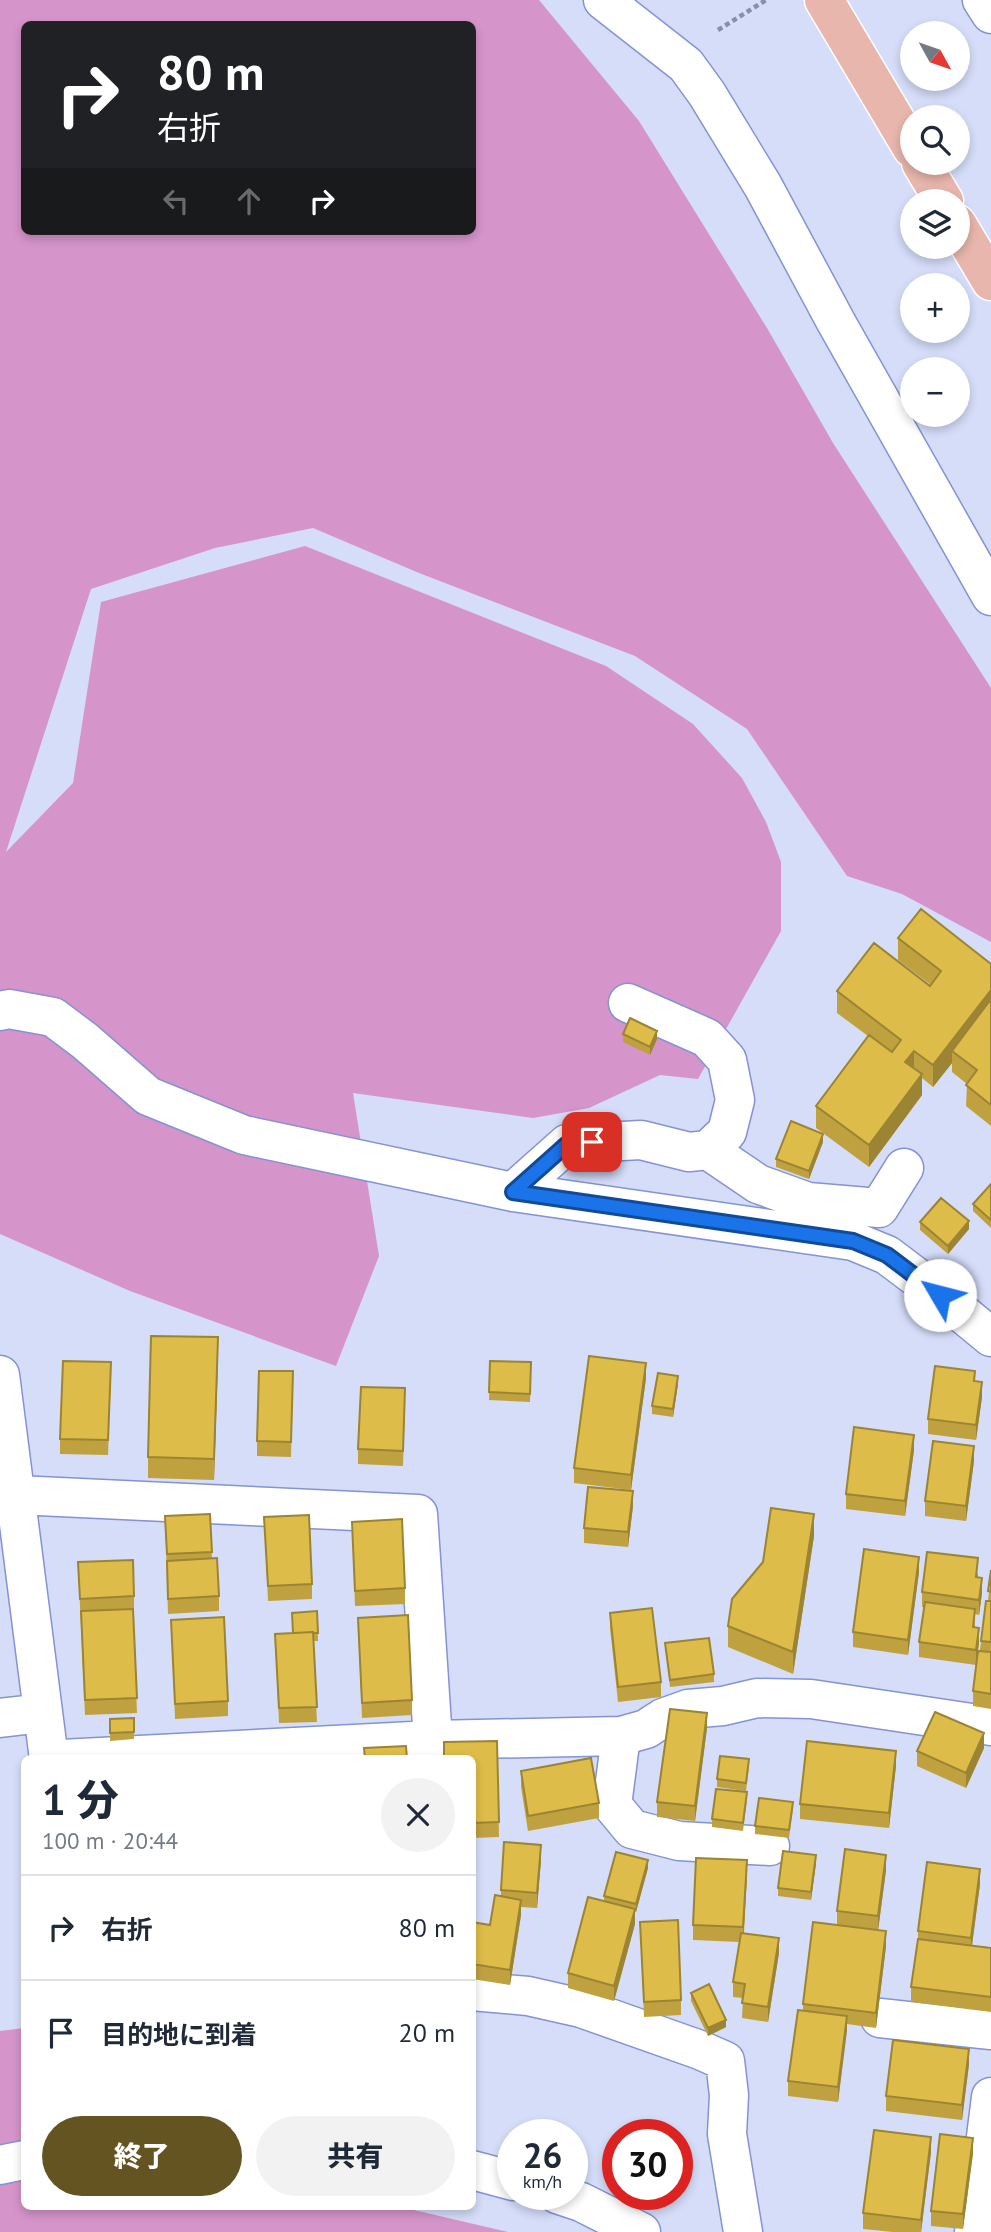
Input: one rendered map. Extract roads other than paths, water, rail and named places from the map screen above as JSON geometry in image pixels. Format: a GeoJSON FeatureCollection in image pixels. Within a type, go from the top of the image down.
{"type":"FeatureCollection","features":[{"type":"Feature","properties":{"kind":"main road"},"geometry":{"type":"LineString","coordinates":[[824,0],[900,128]]}},
{"type":"Feature","properties":{"kind":"main road"},"geometry":{"type":"LineString","coordinates":[[970,246],[991,281]]}},
{"type":"Feature","properties":{"kind":"street"},"geometry":{"type":"LineString","coordinates":[[603,0],[686,65],[721,116],[764,186],[836,322],[991,596]]}},
{"type":"Feature","properties":{"kind":"street"},"geometry":{"type":"LineString","coordinates":[[982,0],[991,14]]}},
{"type":"Feature","properties":{"kind":"street"},"geometry":{"type":"LineString","coordinates":[[513,1192],[567,1144],[642,1140],[689,1152],[708,1150],[727,1132],[735,1100],[727,1060],[706,1038],[628,1003]]}},
{"type":"Feature","properties":{"kind":"street"},"geometry":{"type":"LineString","coordinates":[[0,1012],[9,1009],[53,1017],[148,1096],[244,1135],[513,1192],[853,1241],[887,1255],[991,1337]]}},
{"type":"Feature","properties":{"kind":"street"},"geometry":{"type":"LineString","coordinates":[[708,1150],[758,1184],[808,1202],[879,1209],[904,1168]]}},
{"type":"Feature","properties":{"kind":"street"},"geometry":{"type":"LineString","coordinates":[[0,1375],[48,1755]]}},
{"type":"Feature","properties":{"kind":"street"},"geometry":{"type":"LineString","coordinates":[[17,1495],[418,1514],[433,1740]]}},
{"type":"Feature","properties":{"kind":"street"},"geometry":{"type":"LineString","coordinates":[[139,1755],[433,1740],[621,1736],[646,1729],[663,1718],[688,1709],[723,1706],[757,1698],[811,1699],[991,1726]]}},
{"type":"Feature","properties":{"kind":"street"},"geometry":{"type":"LineString","coordinates":[[0,1718],[43,1713]]}},
{"type":"Feature","properties":{"kind":"street"},"geometry":{"type":"LineString","coordinates":[[621,1736],[612,1805],[632,1829],[679,1842],[770,1846]]}},
{"type":"Feature","properties":{"kind":"street"},"geometry":{"type":"LineString","coordinates":[[476,1991],[528,1996],[581,2008],[725,2061],[729,2095],[727,2133],[743,2232]]}},
{"type":"Feature","properties":{"kind":"street"},"geometry":{"type":"LineString","coordinates":[[880,2018],[991,2030]]}},
{"type":"Feature","properties":{"kind":"street"},"geometry":{"type":"LineString","coordinates":[[974,2232],[990,2110]]}},
{"type":"Feature","properties":{"kind":"street"},"geometry":{"type":"LineString","coordinates":[[0,2165],[21,2161]]}},
{"type":"Feature","properties":{"kind":"street"},"geometry":{"type":"LineString","coordinates":[[476,2171],[497,2177]]}},
{"type":"Feature","properties":{"kind":"street"},"geometry":{"type":"LineString","coordinates":[[588,2206],[641,2232]]}}]}
